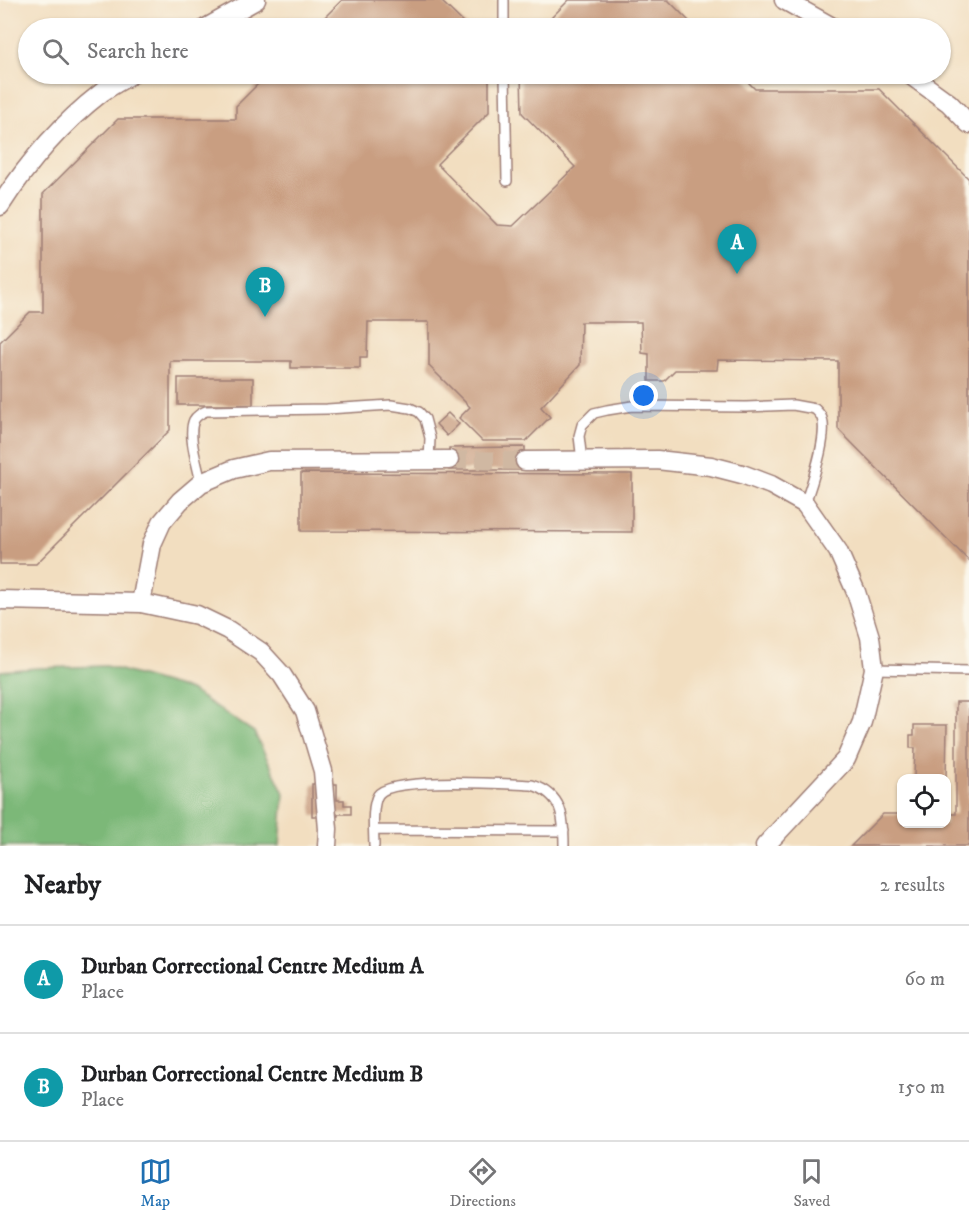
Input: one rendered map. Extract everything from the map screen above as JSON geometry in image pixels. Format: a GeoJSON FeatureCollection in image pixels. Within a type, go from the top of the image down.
{"type":"FeatureCollection","features":[{"type":"Feature","properties":{"kind":"street"},"geometry":{"type":"LineString","coordinates":[[224,18],[256,0]]}},
{"type":"Feature","properties":{"kind":"street"},"geometry":{"type":"LineString","coordinates":[[784,0],[816,18]]}},
{"type":"Feature","properties":{"kind":"street"},"geometry":{"type":"LineString","coordinates":[[0,206],[12,187],[57,131],[102,92],[115,84]]}},
{"type":"Feature","properties":{"kind":"street"},"geometry":{"type":"LineString","coordinates":[[923,84],[949,103],[969,124]]}},
{"type":"Feature","properties":{"kind":"street"},"geometry":{"type":"LineString","coordinates":[[141,603],[152,544],[162,522],[180,501],[201,483],[234,469],[269,461],[449,460]]}},
{"type":"Feature","properties":{"kind":"street"},"geometry":{"type":"LineString","coordinates":[[525,461],[657,460],[711,466],[742,474],[771,485],[805,504],[838,551],[856,592],[870,637],[874,669],[862,722],[846,759],[765,846]]}},
{"type":"Feature","properties":{"kind":"street"},"geometry":{"type":"LineString","coordinates":[[0,600],[141,603],[197,615],[228,630],[261,652],[282,675],[305,711],[324,771],[327,846]]}},
{"type":"Feature","properties":{"kind":"lane"},"geometry":{"type":"LineString","coordinates":[[504,0],[504,18]]}},
{"type":"Feature","properties":{"kind":"lane"},"geometry":{"type":"LineString","coordinates":[[506,84],[507,181]]}},
{"type":"Feature","properties":{"kind":"lane"},"geometry":{"type":"LineString","coordinates":[[201,483],[191,436],[193,421],[206,411],[327,409],[391,405],[410,408],[419,412],[425,419],[430,438],[429,461]]}},
{"type":"Feature","properties":{"kind":"lane"},"geometry":{"type":"LineString","coordinates":[[582,461],[579,436],[582,425],[594,413],[607,410],[632,406],[793,405],[815,409],[822,417],[823,430],[819,457],[805,504]]}},
{"type":"Feature","properties":{"kind":"lane"},"geometry":{"type":"LineString","coordinates":[[874,669],[969,671]]}},
{"type":"Feature","properties":{"kind":"lane"},"geometry":{"type":"LineString","coordinates":[[374,846],[375,804],[378,795],[383,790],[395,786],[459,782],[532,785],[543,788],[557,802],[563,817],[564,846]]}},
{"type":"Feature","properties":{"kind":"lane"},"geometry":{"type":"LineString","coordinates":[[374,830],[564,831]]}},
{"type":"Feature","properties":{"kind":"green space"},"geometry":{"type":"Polygon","coordinates":[[[106,666],[190,690],[254,732],[284,793],[280,846],[0,846],[0,671],[106,666]]]}},
{"type":"Feature","properties":{"kind":"building"},"geometry":{"type":"Polygon","coordinates":[[[342,0],[440,0],[459,18],[324,18],[342,0]]]}},
{"type":"Feature","properties":{"kind":"building"},"geometry":{"type":"Polygon","coordinates":[[[569,0],[668,0],[686,18],[551,18],[569,0]]]}},
{"type":"Feature","properties":{"kind":"building"},"geometry":{"type":"Polygon","coordinates":[[[258,84],[489,84],[489,112],[437,164],[497,225],[513,226],[575,167],[522,113],[521,84],[750,84],[755,89],[879,89],[969,179],[969,561],[838,429],[838,361],[718,360],[717,370],[675,370],[664,381],[649,381],[649,354],[642,353],[641,322],[581,322],[580,365],[541,407],[550,417],[526,441],[482,441],[459,418],[470,407],[429,366],[429,322],[368,322],[367,357],[360,357],[360,368],[291,368],[291,361],[170,361],[170,430],[36,564],[0,564],[0,342],[30,312],[43,312],[43,194],[118,119],[236,119],[236,106],[258,84]]]}},
{"type":"Feature","properties":{"kind":"building"},"geometry":{"type":"Polygon","coordinates":[[[178,378],[253,378],[253,405],[178,405],[178,378]]]}},
{"type":"Feature","properties":{"kind":"building"},"geometry":{"type":"Polygon","coordinates":[[[448,413],[459,424],[447,436],[436,424],[448,413]]]}},
{"type":"Feature","properties":{"kind":"building"},"geometry":{"type":"Polygon","coordinates":[[[525,447],[525,470],[449,470],[449,448],[525,447]]]}},
{"type":"Feature","properties":{"kind":"building"},"geometry":{"type":"Polygon","coordinates":[[[301,473],[632,474],[632,532],[301,531],[301,473]]]}},
{"type":"Feature","properties":{"kind":"building"},"geometry":{"type":"Polygon","coordinates":[[[956,702],[969,702],[969,846],[851,846],[883,814],[897,814],[897,828],[951,828],[951,814],[956,814],[956,702]]]}},
{"type":"Feature","properties":{"kind":"building"},"geometry":{"type":"Polygon","coordinates":[[[914,725],[947,725],[946,774],[914,774],[915,748],[910,748],[910,735],[914,735],[914,725]]]}},
{"type":"Feature","properties":{"kind":"building"},"geometry":{"type":"Polygon","coordinates":[[[312,784],[337,784],[337,800],[344,800],[344,805],[351,805],[351,814],[312,816],[312,784]]]}},
{"type":"Feature","properties":{"kind":"tunnel"},"geometry":{"type":"LineString","coordinates":[[449,460],[525,461]]}},
{"type":"Feature","properties":{"kind":"place","name":"Durban Correctional Centre Medium A"},"geometry":{"type":"Point","coordinates":[737,274]}},
{"type":"Feature","properties":{"kind":"place","name":"Durban Correctional Centre Medium B"},"geometry":{"type":"Point","coordinates":[265,317]}}]}
